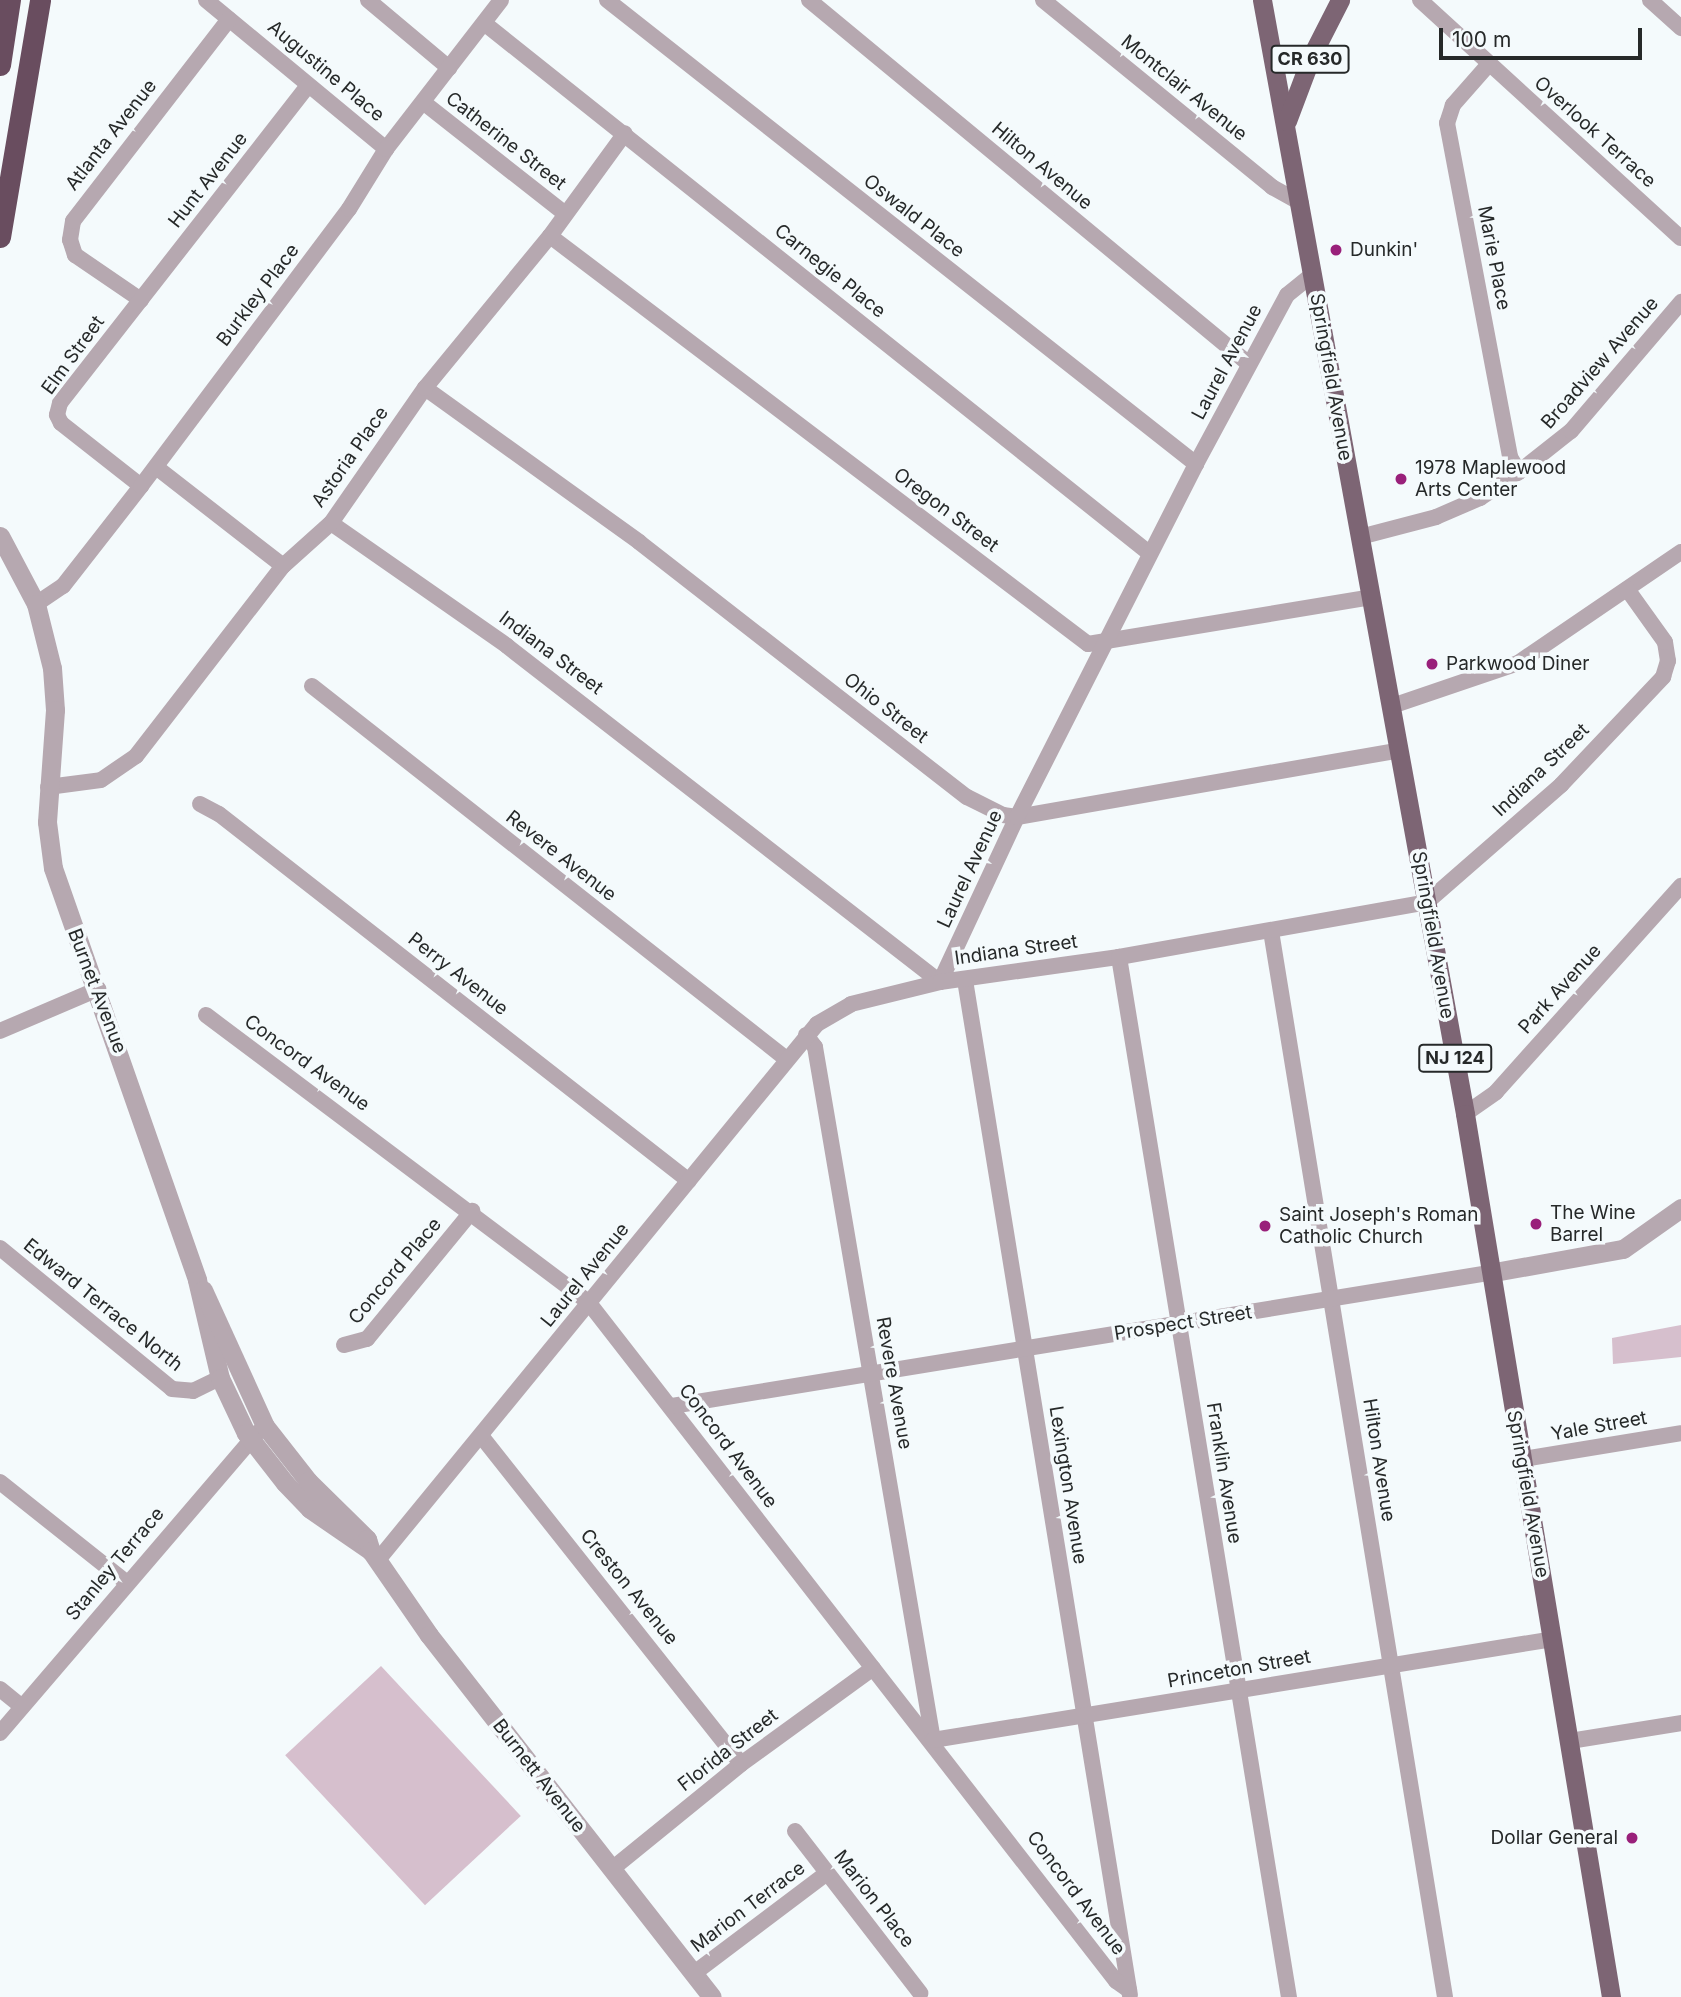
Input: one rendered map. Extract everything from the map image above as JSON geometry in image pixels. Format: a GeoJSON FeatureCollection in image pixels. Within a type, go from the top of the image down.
{"type":"FeatureCollection","features":[{"type":"Feature","properties":{"kind":"highway"},"geometry":{"type":"LineString","coordinates":[[0,65],[10,0]]}},
{"type":"Feature","properties":{"kind":"highway"},"geometry":{"type":"LineString","coordinates":[[0,237],[40,0]]}},
{"type":"Feature","properties":{"kind":"main road","name":"Springfield Avenue"},"geometry":{"type":"LineString","coordinates":[[1262,0],[1287,121],[1465,1114],[1489,1273],[1523,1460],[1611,1997]]}},
{"type":"Feature","properties":{"kind":"main road","name":"CR 630"},"geometry":{"type":"LineString","coordinates":[[1287,121],[1311,57],[1340,0]]}},
{"type":"Feature","properties":{"kind":"street","name":"Augustine Place"},"geometry":{"type":"LineString","coordinates":[[206,0],[386,149]]}},
{"type":"Feature","properties":{"kind":"street"},"geometry":{"type":"LineString","coordinates":[[368,0],[449,68]]}},
{"type":"Feature","properties":{"kind":"street","name":"Burkley Place"},"geometry":{"type":"LineString","coordinates":[[36,604],[63,586],[156,467],[349,209],[386,149],[501,0]]}},
{"type":"Feature","properties":{"kind":"street","name":"Oswald Place"},"geometry":{"type":"LineString","coordinates":[[608,0],[1196,464]]}},
{"type":"Feature","properties":{"kind":"street","name":"Hilton Avenue"},"geometry":{"type":"LineString","coordinates":[[809,0],[1249,364]]}},
{"type":"Feature","properties":{"kind":"street","name":"Montclair Avenue"},"geometry":{"type":"LineString","coordinates":[[1043,0],[1272,187],[1301,203]]}},
{"type":"Feature","properties":{"kind":"street","name":"Overlook Terrace"},"geometry":{"type":"LineString","coordinates":[[1420,0],[1681,238]]}},
{"type":"Feature","properties":{"kind":"street"},"geometry":{"type":"LineString","coordinates":[[1650,0],[1678,19]]}},
{"type":"Feature","properties":{"kind":"street","name":"Atlanta Avenue"},"geometry":{"type":"LineString","coordinates":[[141,300],[75,255],[70,240],[73,221],[229,19]]}},
{"type":"Feature","properties":{"kind":"street","name":"Carnegie Place"},"geometry":{"type":"LineString","coordinates":[[484,23],[1149,553]]}},
{"type":"Feature","properties":{"kind":"street","name":"Marie Place"},"geometry":{"type":"LineString","coordinates":[[1489,64],[1453,105],[1447,123],[1510,457],[1519,472]]}},
{"type":"Feature","properties":{"kind":"street","name":"Hunt Avenue"},"geometry":{"type":"LineString","coordinates":[[141,300],[308,86]]}},
{"type":"Feature","properties":{"kind":"street","name":"Catherine Street"},"geometry":{"type":"LineString","coordinates":[[422,102],[563,212]]}},
{"type":"Feature","properties":{"kind":"street","name":"Astoria Place"},"geometry":{"type":"LineString","coordinates":[[48,787],[86,785],[136,757],[283,566],[331,523],[425,388],[550,236],[563,212],[625,133]]}},
{"type":"Feature","properties":{"kind":"street","name":"Oregon Street"},"geometry":{"type":"LineString","coordinates":[[550,236],[1088,643],[1103,643]]}},
{"type":"Feature","properties":{"kind":"street","name":"Laurel Avenue"},"geometry":{"type":"LineString","coordinates":[[374,1556],[482,1437],[806,1035],[850,1004],[940,982],[1017,817],[1149,553],[1287,295],[1313,274]]}},
{"type":"Feature","properties":{"kind":"street","name":"Elm Street"},"geometry":{"type":"LineString","coordinates":[[141,300],[60,403],[57,415],[141,486]]}},
{"type":"Feature","properties":{"kind":"street","name":"Broadview Avenue"},"geometry":{"type":"LineString","coordinates":[[1360,537],[1436,517],[1480,498],[1519,472],[1571,431],[1681,302]]}},
{"type":"Feature","properties":{"kind":"street","name":"Ohio Street"},"geometry":{"type":"LineString","coordinates":[[425,388],[639,542],[967,797],[1017,817]]}},
{"type":"Feature","properties":{"kind":"street"},"geometry":{"type":"LineString","coordinates":[[156,467],[283,566]]}},
{"type":"Feature","properties":{"kind":"street","name":"Indiana Street"},"geometry":{"type":"LineString","coordinates":[[331,523],[507,646],[940,982],[1119,957],[1427,902],[1561,785],[1663,677],[1668,661],[1665,642],[1627,589]]}},
{"type":"Feature","properties":{"kind":"street","name":"Burnet Avenue"},"geometry":{"type":"LineString","coordinates":[[0,536],[36,604],[54,694],[48,787],[53,868],[98,989],[197,1280],[219,1378],[250,1439]]}},
{"type":"Feature","properties":{"kind":"street"},"geometry":{"type":"LineString","coordinates":[[1392,706],[1518,663],[1681,552]]}},
{"type":"Feature","properties":{"kind":"street"},"geometry":{"type":"LineString","coordinates":[[1103,643],[1371,597]]}},
{"type":"Feature","properties":{"kind":"street","name":"Revere Avenue"},"geometry":{"type":"LineString","coordinates":[[312,686],[785,1058]]}},
{"type":"Feature","properties":{"kind":"street"},"geometry":{"type":"LineString","coordinates":[[1017,817],[1399,750]]}},
{"type":"Feature","properties":{"kind":"street","name":"Perry Avenue"},"geometry":{"type":"LineString","coordinates":[[200,804],[219,814],[689,1181]]}},
{"type":"Feature","properties":{"kind":"street","name":"Park Avenue"},"geometry":{"type":"LineString","coordinates":[[1465,1114],[1496,1092],[1681,886]]}},
{"type":"Feature","properties":{"kind":"street","name":"Hilton Avenue"},"geometry":{"type":"LineString","coordinates":[[1271,931],[1445,1997]]}},
{"type":"Feature","properties":{"kind":"street","name":"Franklin Avenue"},"geometry":{"type":"LineString","coordinates":[[1119,957],[1289,1997]]}},
{"type":"Feature","properties":{"kind":"street","name":"Lexington Avenue"},"geometry":{"type":"LineString","coordinates":[[965,980],[1130,1994]]}},
{"type":"Feature","properties":{"kind":"street"},"geometry":{"type":"LineString","coordinates":[[0,1031],[98,989]]}},
{"type":"Feature","properties":{"kind":"street","name":"Concord Avenue"},"geometry":{"type":"LineString","coordinates":[[206,1015],[472,1211],[589,1303],[672,1406],[873,1668],[933,1740],[1116,1981],[1130,1994]]}},
{"type":"Feature","properties":{"kind":"street","name":"Revere Avenue"},"geometry":{"type":"LineString","coordinates":[[806,1035],[816,1047],[933,1740]]}},
{"type":"Feature","properties":{"kind":"street","name":"Prospect Street"},"geometry":{"type":"LineString","coordinates":[[672,1406],[1489,1273],[1623,1248],[1681,1208]]}},
{"type":"Feature","properties":{"kind":"street","name":"Concord Place"},"geometry":{"type":"LineString","coordinates":[[344,1345],[359,1345],[367,1339],[472,1211]]}},
{"type":"Feature","properties":{"kind":"street","name":"Edward Terrace North"},"geometry":{"type":"LineString","coordinates":[[0,1248],[172,1389],[193,1391],[219,1378]]}},
{"type":"Feature","properties":{"kind":"street","name":"Burnett Avenue"},"geometry":{"type":"LineString","coordinates":[[197,1280],[265,1426],[307,1481],[367,1539],[374,1556],[429,1635],[712,1997]]}},
{"type":"Feature","properties":{"kind":"street","name":"Stanley Terrace"},"geometry":{"type":"LineString","coordinates":[[0,1733],[250,1439],[265,1426]]}},
{"type":"Feature","properties":{"kind":"street","name":"Yale Street"},"geometry":{"type":"LineString","coordinates":[[1523,1460],[1681,1433]]}},
{"type":"Feature","properties":{"kind":"street","name":"Creston Avenue"},"geometry":{"type":"LineString","coordinates":[[482,1437],[741,1764]]}},
{"type":"Feature","properties":{"kind":"street","name":"Burnett Avenue"},"geometry":{"type":"LineString","coordinates":[[250,1439],[310,1508],[374,1556]]}},
{"type":"Feature","properties":{"kind":"street"},"geometry":{"type":"LineString","coordinates":[[0,1482],[127,1583]]}},
{"type":"Feature","properties":{"kind":"street","name":"Princeton Street"},"geometry":{"type":"LineString","coordinates":[[933,1740],[1553,1639]]}},
{"type":"Feature","properties":{"kind":"street","name":"Florida Street"},"geometry":{"type":"LineString","coordinates":[[612,1869],[741,1764],[873,1668]]}},
{"type":"Feature","properties":{"kind":"street"},"geometry":{"type":"LineString","coordinates":[[0,1689],[22,1707]]}},
{"type":"Feature","properties":{"kind":"street"},"geometry":{"type":"LineString","coordinates":[[1570,1741],[1681,1723]]}},
{"type":"Feature","properties":{"kind":"street","name":"Marion Place"},"geometry":{"type":"LineString","coordinates":[[794,1831],[920,1993]]}},
{"type":"Feature","properties":{"kind":"street","name":"Marion Terrace"},"geometry":{"type":"LineString","coordinates":[[693,1973],[827,1873]]}},
{"type":"Feature","properties":{"kind":"shaded area"},"geometry":{"type":"Polygon","coordinates":[[[1681,1325],[1681,1357],[1613,1364],[1612,1338],[1681,1325]]]}},
{"type":"Feature","properties":{"kind":"shaded area"},"geometry":{"type":"Polygon","coordinates":[[[381,1666],[521,1816],[425,1905],[285,1755],[381,1666]]]}},
{"type":"Feature","properties":{"kind":"place","name":"Dunkin'"},"geometry":{"type":"Point","coordinates":[1336,250]}},
{"type":"Feature","properties":{"kind":"place","name":"1978 Maplewood Arts Center"},"geometry":{"type":"Point","coordinates":[1401,479]}},
{"type":"Feature","properties":{"kind":"place","name":"Parkwood Diner"},"geometry":{"type":"Point","coordinates":[1432,664]}},
{"type":"Feature","properties":{"kind":"place","name":"The Wine Barrel"},"geometry":{"type":"Point","coordinates":[1536,1224]}},
{"type":"Feature","properties":{"kind":"place","name":"Saint Joseph's Roman Catholic Church"},"geometry":{"type":"Point","coordinates":[1265,1226]}},
{"type":"Feature","properties":{"kind":"place","name":"Dollar General"},"geometry":{"type":"Point","coordinates":[1632,1838]}}]}
